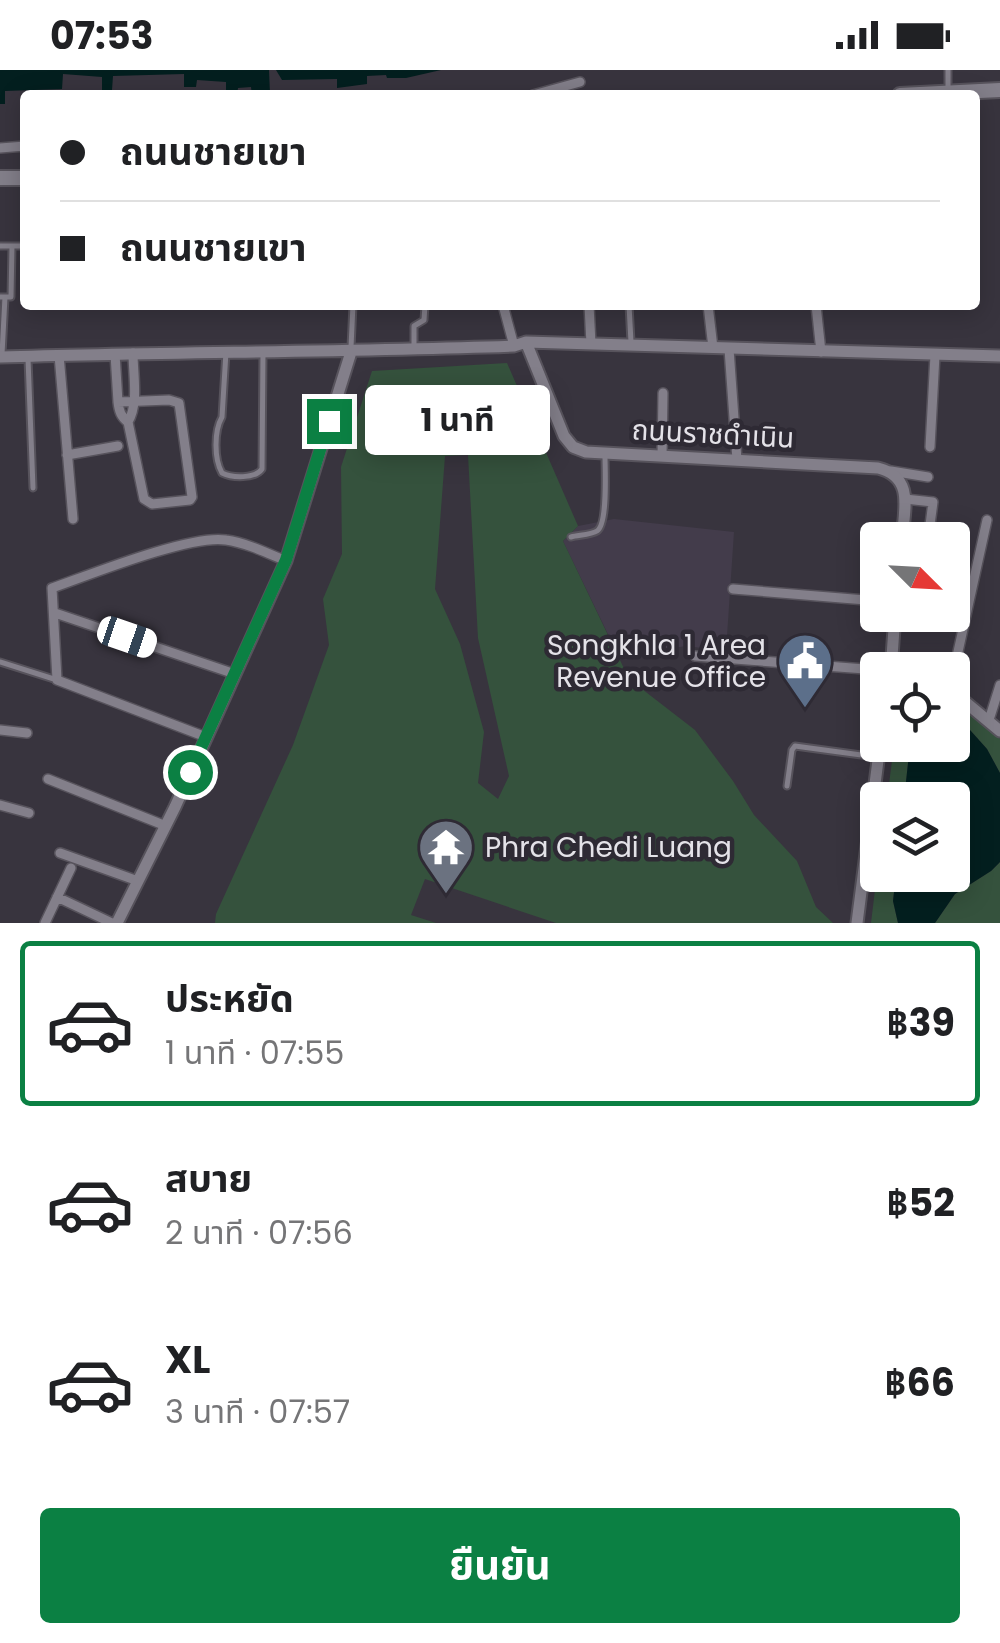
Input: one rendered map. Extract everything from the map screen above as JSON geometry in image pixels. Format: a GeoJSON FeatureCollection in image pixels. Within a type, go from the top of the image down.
{"type":"FeatureCollection","features":[{"type":"Feature","properties":{"kind":"street"},"geometry":{"type":"LineString","coordinates":[[551,90],[580,82]]}},
{"type":"Feature","properties":{"kind":"street"},"geometry":{"type":"LineString","coordinates":[[505,310],[520,344]]}},
{"type":"Feature","properties":{"kind":"street"},"geometry":{"type":"LineString","coordinates":[[589,310],[591,344]]}},
{"type":"Feature","properties":{"kind":"street"},"geometry":{"type":"LineString","coordinates":[[709,310],[713,348]]}},
{"type":"Feature","properties":{"kind":"street"},"geometry":{"type":"LineString","coordinates":[[817,310],[821,352]]}},
{"type":"Feature","properties":{"kind":"street"},"geometry":{"type":"LineString","coordinates":[[1,357],[262,350],[350,352],[520,344],[1000,356]]}},
{"type":"Feature","properties":{"kind":"street","name":"ถนนราชดำเนิน"},"geometry":{"type":"LineString","coordinates":[[520,344],[564,436],[574,447],[586,452],[891,471]]}},
{"type":"Feature","properties":{"kind":"street"},"geometry":{"type":"LineString","coordinates":[[728,349],[737,460]]}},
{"type":"Feature","properties":{"kind":"street"},"geometry":{"type":"LineString","coordinates":[[57,897],[114,923],[138,881],[286,560],[350,352]]}},
{"type":"Feature","properties":{"kind":"street"},"geometry":{"type":"LineString","coordinates":[[128,422],[134,401],[133,353]]}},
{"type":"Feature","properties":{"kind":"street"},"geometry":{"type":"LineString","coordinates":[[116,354],[118,402],[128,422],[144,499],[152,504],[191,499],[180,405],[169,400],[118,402]]}},
{"type":"Feature","properties":{"kind":"street"},"geometry":{"type":"LineString","coordinates":[[58,355],[73,519]]}},
{"type":"Feature","properties":{"kind":"street"},"geometry":{"type":"LineString","coordinates":[[930,447],[935,355]]}},
{"type":"Feature","properties":{"kind":"street"},"geometry":{"type":"LineString","coordinates":[[662,456],[663,393]]}},
{"type":"Feature","properties":{"kind":"street"},"geometry":{"type":"LineString","coordinates":[[67,455],[118,446]]}},
{"type":"Feature","properties":{"kind":"street"},"geometry":{"type":"LineString","coordinates":[[891,471],[928,477]]}},
{"type":"Feature","properties":{"kind":"street"},"geometry":{"type":"LineString","coordinates":[[891,471],[900,478],[905,498],[903,522]]}},
{"type":"Feature","properties":{"kind":"street"},"geometry":{"type":"LineString","coordinates":[[905,498],[933,502],[930,522]]}},
{"type":"Feature","properties":{"kind":"street"},"geometry":{"type":"LineString","coordinates":[[958,652],[987,520]]}},
{"type":"Feature","properties":{"kind":"street"},"geometry":{"type":"LineString","coordinates":[[206,737],[57,680],[52,588],[176,547],[224,539],[286,560]]}},
{"type":"Feature","properties":{"kind":"street"},"geometry":{"type":"LineString","coordinates":[[733,589],[860,599]]}},
{"type":"Feature","properties":{"kind":"street"},"geometry":{"type":"LineString","coordinates":[[55,612],[235,674]]}},
{"type":"Feature","properties":{"kind":"street"},"geometry":{"type":"LineString","coordinates":[[695,656],[860,669]]}},
{"type":"Feature","properties":{"kind":"street"},"geometry":{"type":"LineString","coordinates":[[988,720],[1000,685]]}},
{"type":"Feature","properties":{"kind":"street"},"geometry":{"type":"LineString","coordinates":[[970,705],[1000,730]]}},
{"type":"Feature","properties":{"kind":"street"},"geometry":{"type":"LineString","coordinates":[[0,730],[27,733]]}},
{"type":"Feature","properties":{"kind":"street"},"geometry":{"type":"LineString","coordinates":[[858,923],[879,762]]}},
{"type":"Feature","properties":{"kind":"street"},"geometry":{"type":"LineString","coordinates":[[48,779],[166,826]]}},
{"type":"Feature","properties":{"kind":"street"},"geometry":{"type":"LineString","coordinates":[[0,805],[29,813]]}},
{"type":"Feature","properties":{"kind":"street"},"geometry":{"type":"LineString","coordinates":[[60,853],[138,881]]}},
{"type":"Feature","properties":{"kind":"street"},"geometry":{"type":"LineString","coordinates":[[45,923],[71,868]]}},
{"type":"Feature","properties":{"kind":"lane"},"geometry":{"type":"LineString","coordinates":[[0,246],[20,246]]}},
{"type":"Feature","properties":{"kind":"lane"},"geometry":{"type":"LineString","coordinates":[[1,357],[2,297],[11,296],[12,246]]}},
{"type":"Feature","properties":{"kind":"lane"},"geometry":{"type":"LineString","coordinates":[[350,352],[353,310]]}},
{"type":"Feature","properties":{"kind":"lane"},"geometry":{"type":"LineString","coordinates":[[414,350],[414,326],[424,320],[425,310]]}},
{"type":"Feature","properties":{"kind":"lane"},"geometry":{"type":"LineString","coordinates":[[628,310],[631,346]]}},
{"type":"Feature","properties":{"kind":"lane"},"geometry":{"type":"LineString","coordinates":[[226,351],[217,462],[222,473],[230,476],[255,475],[262,469],[262,350]]}},
{"type":"Feature","properties":{"kind":"lane"},"geometry":{"type":"LineString","coordinates":[[28,356],[34,488]]}},
{"type":"Feature","properties":{"kind":"lane"},"geometry":{"type":"LineString","coordinates":[[571,537],[601,528],[605,452]]}},
{"type":"Feature","properties":{"kind":"lane"},"geometry":{"type":"LineString","coordinates":[[0,662],[57,680]]}},
{"type":"Feature","properties":{"kind":"lane"},"geometry":{"type":"LineString","coordinates":[[787,786],[795,746],[860,750]]}},
{"type":"Feature","properties":{"kind":"shaded area"},"geometry":{"type":"Polygon","coordinates":[[[0,70],[269,70],[270,90],[226,90],[226,82],[197,80],[196,87],[184,87],[184,74],[113,76],[112,90],[102,90],[102,77],[63,74],[62,89],[5,91],[5,104],[0,104],[0,70]]]}},
{"type":"Feature","properties":{"kind":"shaded area"},"geometry":{"type":"Polygon","coordinates":[[[276,70],[441,70],[406,78],[367,76],[367,84],[337,88],[337,79],[282,80],[276,70]]]}},
{"type":"Feature","properties":{"kind":"shaded area"},"geometry":{"type":"Polygon","coordinates":[[[614,519],[734,532],[726,651],[686,646],[619,657],[563,541],[578,526],[614,519]]]}},
{"type":"Feature","properties":{"kind":"shaded area"},"geometry":{"type":"Polygon","coordinates":[[[970,730],[987,749],[1000,773],[1000,862],[970,884],[970,782],[906,782],[908,762],[970,762],[970,730]]]}},
{"type":"Feature","properties":{"kind":"shaded area"},"geometry":{"type":"Polygon","coordinates":[[[894,892],[958,892],[935,923],[898,923],[894,892]]]}},
{"type":"Feature","properties":{"kind":"green space"},"geometry":{"type":"Polygon","coordinates":[[[507,363],[578,526],[563,541],[629,679],[695,730],[754,815],[797,861],[816,907],[833,923],[556,923],[425,879],[411,915],[436,923],[215,923],[293,745],[329,645],[323,599],[342,554],[341,467],[372,371],[507,363]],[[468,455],[445,456],[435,589],[460,644],[484,732],[478,783],[498,799],[509,776],[478,638],[468,455]]]}},
{"type":"Feature","properties":{"kind":"green space"},"geometry":{"type":"Polygon","coordinates":[[[970,711],[1000,739],[1000,773],[987,749],[970,730],[970,711]]]}},
{"type":"Feature","properties":{"kind":"green space"},"geometry":{"type":"Polygon","coordinates":[[[892,762],[908,762],[906,782],[889,782],[892,762]]]}},
{"type":"Feature","properties":{"kind":"green space"},"geometry":{"type":"Polygon","coordinates":[[[1000,862],[1000,923],[935,923],[955,894],[970,892],[970,884],[1000,862]]]}},
{"type":"Feature","properties":{"kind":"green space"},"geometry":{"type":"Polygon","coordinates":[[[875,892],[894,892],[898,923],[871,923],[875,892]]]}},
{"type":"Feature","properties":{"kind":"place","name":"Songkhla 1 Area Revenue Office"},"geometry":{"type":"Point","coordinates":[805,710]}},
{"type":"Feature","properties":{"kind":"place","name":"Phra Chedi Luang"},"geometry":{"type":"Point","coordinates":[446,896]}},
{"type":"Feature","properties":{"kind":"route"},"geometry":{"type":"LineString","coordinates":[[190,772],[286,560],[329,421]]}}]}
